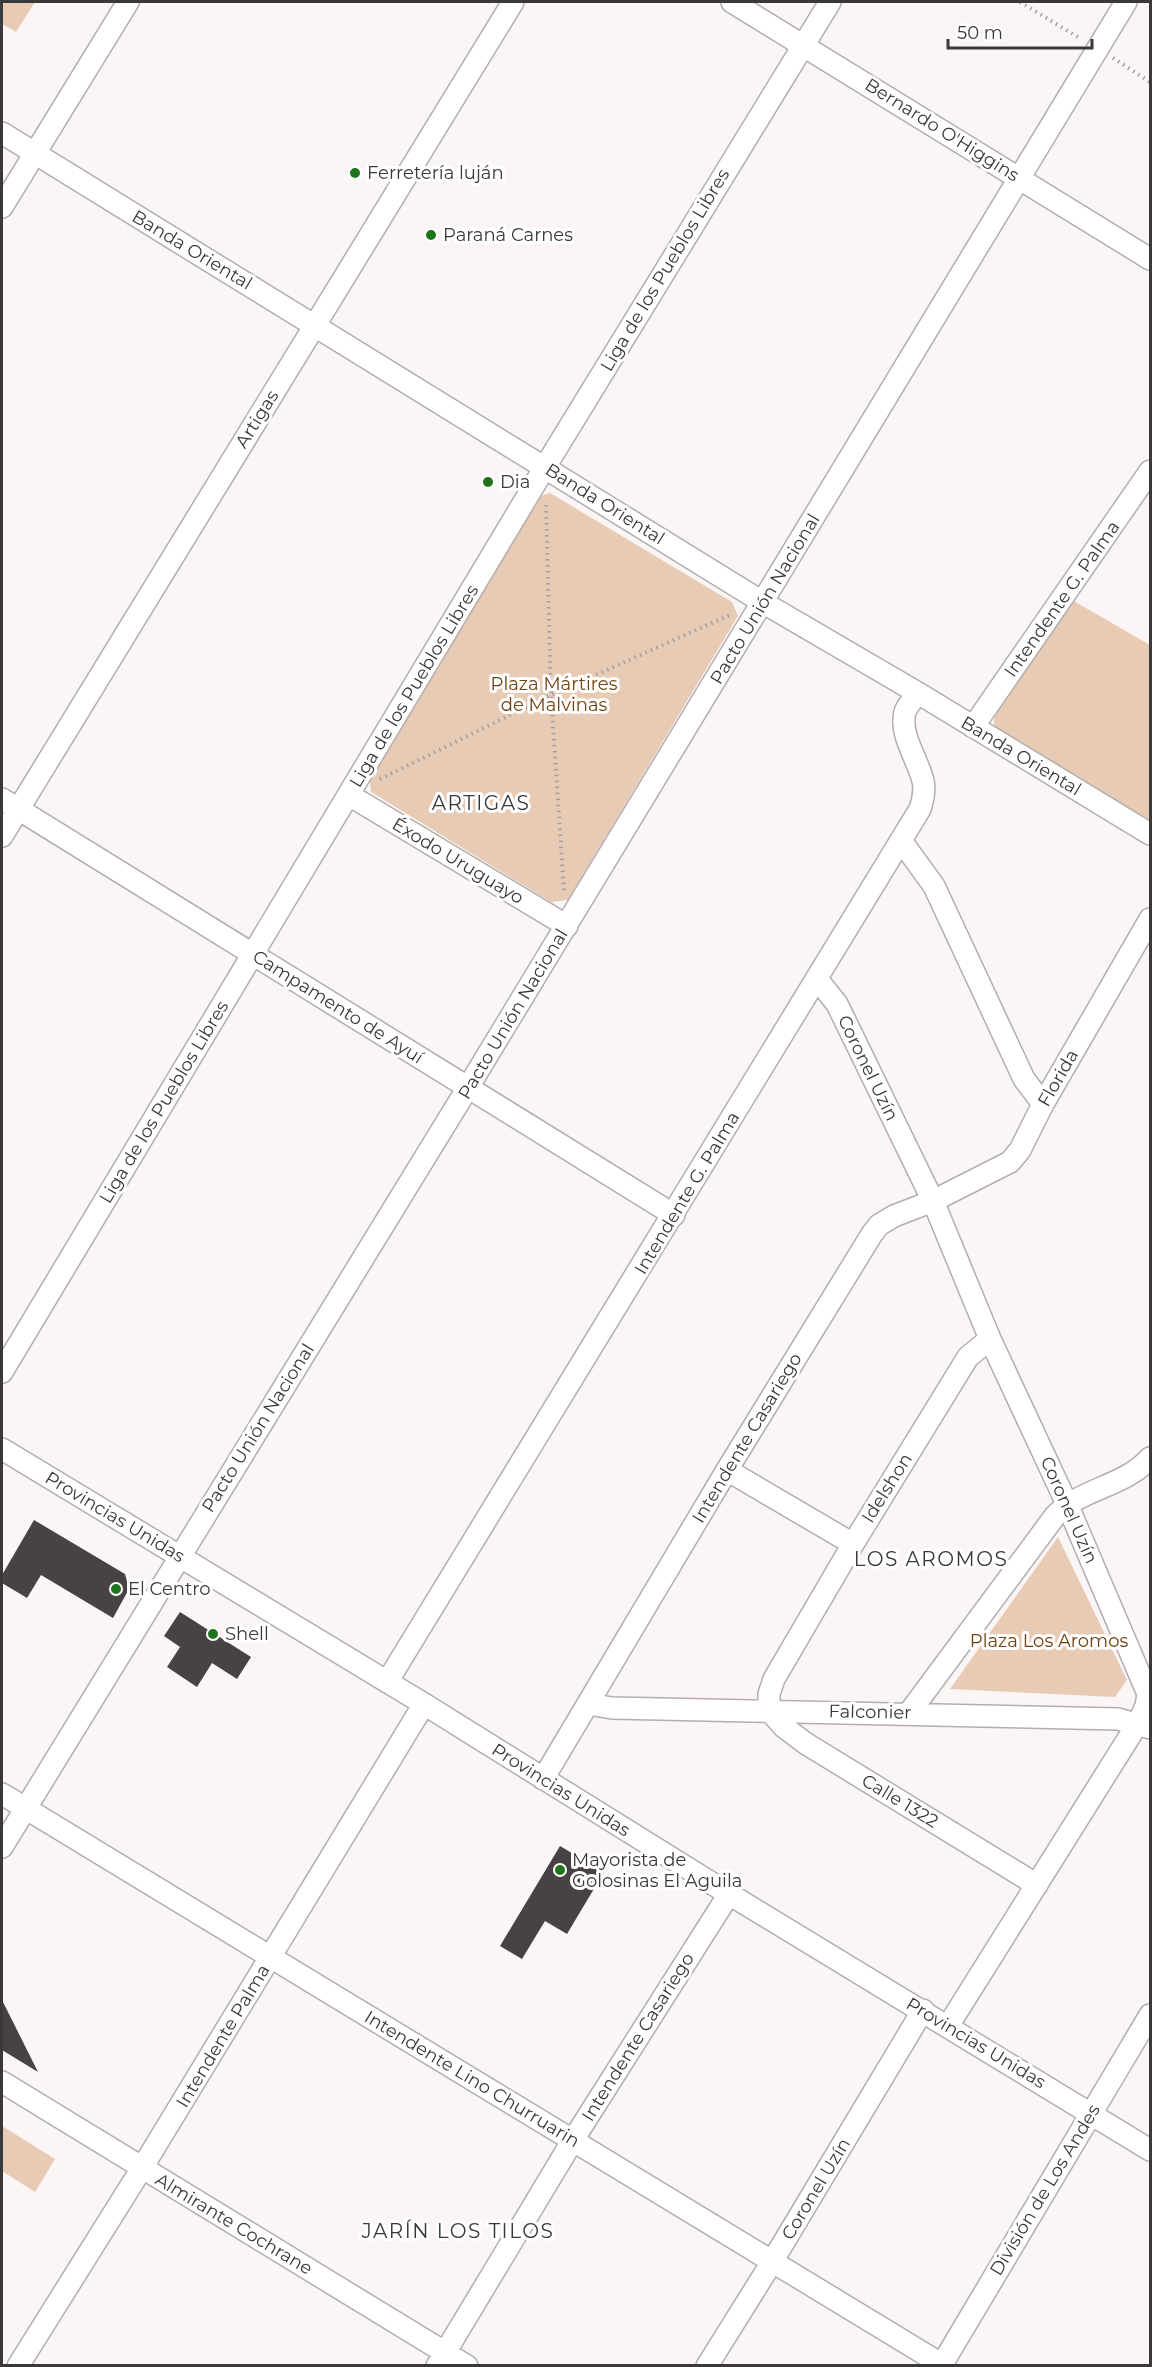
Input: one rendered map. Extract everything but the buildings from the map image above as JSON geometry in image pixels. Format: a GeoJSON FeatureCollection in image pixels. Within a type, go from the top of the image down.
{"type":"FeatureCollection","features":[{"type":"Feature","properties":{"kind":"street"},"geometry":{"type":"LineString","coordinates":[[2,207],[128,2]]}},
{"type":"Feature","properties":{"kind":"street","name":"Artigas"},"geometry":{"type":"LineString","coordinates":[[2,836],[10,804],[315,325],[513,2]]}},
{"type":"Feature","properties":{"kind":"street","name":"Bernardo O'Higgins"},"geometry":{"type":"LineString","coordinates":[[732,2],[1150,260]]}},
{"type":"Feature","properties":{"kind":"street","name":"Liga de los Pueblos Libres"},"geometry":{"type":"LineString","coordinates":[[2,1372],[545,467],[830,2]]}},
{"type":"Feature","properties":{"kind":"street","name":"Pacto Unión Nacional"},"geometry":{"type":"LineString","coordinates":[[2,1847],[764,603],[1018,177],[1126,2]]}},
{"type":"Feature","properties":{"kind":"street","name":"Banda Oriental"},"geometry":{"type":"LineString","coordinates":[[2,133],[764,603],[918,693],[1150,834]]}},
{"type":"Feature","properties":{"kind":"street","name":"Intendente G. Palma"},"geometry":{"type":"LineString","coordinates":[[973,727],[1150,471]]}},
{"type":"Feature","properties":{"kind":"street","name":"Intendente G. Palma"},"geometry":{"type":"LineString","coordinates":[[387,1682],[902,842],[920,809],[923,781],[906,734],[904,721],[906,710],[918,693]]}},
{"type":"Feature","properties":{"kind":"street","name":"Éxodo Uruguayo"},"geometry":{"type":"LineString","coordinates":[[349,795],[567,926]]}},
{"type":"Feature","properties":{"kind":"street","name":"Campamento de Ayuí"},"geometry":{"type":"LineString","coordinates":[[10,804],[253,953],[467,1089],[674,1215]]}},
{"type":"Feature","properties":{"kind":"street"},"geometry":{"type":"LineString","coordinates":[[902,842],[934,886],[1024,1079],[1043,1104]]}},
{"type":"Feature","properties":{"kind":"street","name":"Florida"},"geometry":{"type":"LineString","coordinates":[[933,1201],[1010,1162],[1020,1150],[1043,1104],[1150,920]]}},
{"type":"Feature","properties":{"kind":"street","name":"Coronel Uzín"},"geometry":{"type":"LineString","coordinates":[[817,979],[837,1004],[933,1201],[990,1339],[1067,1504],[1148,1694],[1144,1726],[1037,1885],[948,2026]]}},
{"type":"Feature","properties":{"kind":"street","name":"Intendente Casariego"},"geometry":{"type":"LineString","coordinates":[[588,1704],[727,1470],[879,1225],[894,1216],[933,1201]]}},
{"type":"Feature","properties":{"kind":"street","name":"Idelshon"},"geometry":{"type":"LineString","coordinates":[[769,1710],[769,1694],[774,1679],[853,1544],[968,1357],[990,1339]]}},
{"type":"Feature","properties":{"kind":"street","name":"Provincias Unidas"},"geometry":{"type":"LineString","coordinates":[[2,1449],[424,1704],[729,1894],[1150,2150]]}},
{"type":"Feature","properties":{"kind":"street"},"geometry":{"type":"LineString","coordinates":[[909,1713],[1055,1516],[1067,1504],[1126,1478],[1150,1458]]}},
{"type":"Feature","properties":{"kind":"street"},"geometry":{"type":"LineString","coordinates":[[727,1470],[853,1544]]}},
{"type":"Feature","properties":{"kind":"street","name":"Intendente Palma"},"geometry":{"type":"LineString","coordinates":[[18,2366],[142,2168],[424,1704]]}},
{"type":"Feature","properties":{"kind":"street"},"geometry":{"type":"LineString","coordinates":[[543,1779],[588,1704]]}},
{"type":"Feature","properties":{"kind":"street","name":"Falconier"},"geometry":{"type":"LineString","coordinates":[[588,1704],[612,1708],[1118,1719],[1144,1726]]}},
{"type":"Feature","properties":{"kind":"street","name":"Calle 1322"},"geometry":{"type":"LineString","coordinates":[[769,1710],[784,1727],[805,1743],[1037,1885]]}},
{"type":"Feature","properties":{"kind":"street","name":"Intendente Lino Churruarin"},"geometry":{"type":"LineString","coordinates":[[2,1794],[941,2365]]}},
{"type":"Feature","properties":{"kind":"street","name":"Intendente Casariego"},"geometry":{"type":"LineString","coordinates":[[441,2359],[573,2140],[729,1894]]}},
{"type":"Feature","properties":{"kind":"street","name":"Coronel Uzín"},"geometry":{"type":"LineString","coordinates":[[707,2366],[923,2010]]}},
{"type":"Feature","properties":{"kind":"street","name":"División de Los Andes"},"geometry":{"type":"LineString","coordinates":[[941,2365],[1150,2015]]}},
{"type":"Feature","properties":{"kind":"street","name":"Almirante Cochrane"},"geometry":{"type":"LineString","coordinates":[[2,2082],[142,2168],[441,2359],[466,2366]]}},
{"type":"Feature","properties":{"kind":"path"},"geometry":{"type":"LineString","coordinates":[[546,503],[551,694],[564,892]]}},
{"type":"Feature","properties":{"kind":"path"},"geometry":{"type":"LineString","coordinates":[[349,795],[551,694],[734,614]]}},
{"type":"Feature","properties":{"kind":"green space"},"geometry":{"type":"Polygon","coordinates":[[[2,2],[35,2],[16,32],[2,24],[2,2]]]}},
{"type":"Feature","properties":{"kind":"green space","name":"Plaza Mártires de Malvinas"},"geometry":{"type":"Polygon","coordinates":[[[550,493],[732,602],[738,616],[568,900],[551,902],[371,792],[369,774],[535,498],[550,493]]]}},
{"type":"Feature","properties":{"kind":"green space"},"geometry":{"type":"Polygon","coordinates":[[[1072,600],[1150,645],[1150,820],[994,728],[994,714],[1072,600]]]}},
{"type":"Feature","properties":{"kind":"green space","name":"Plaza Los Aromos"},"geometry":{"type":"Polygon","coordinates":[[[1058,1537],[1127,1680],[1115,1697],[950,1689],[1058,1537]]]}},
{"type":"Feature","properties":{"kind":"green space"},"geometry":{"type":"Polygon","coordinates":[[[2,2126],[55,2159],[35,2192],[2,2171],[2,2126]]]}},
{"type":"Feature","properties":{"kind":"place","name":"Ferretería luján"},"geometry":{"type":"Point","coordinates":[355,173]}},
{"type":"Feature","properties":{"kind":"place","name":"Paraná Carnes"},"geometry":{"type":"Point","coordinates":[431,235]}},
{"type":"Feature","properties":{"kind":"place","name":"Dia"},"geometry":{"type":"Point","coordinates":[488,482]}},
{"type":"Feature","properties":{"kind":"place","name":"El Centro"},"geometry":{"type":"Point","coordinates":[116,1589]}},
{"type":"Feature","properties":{"kind":"place","name":"Shell"},"geometry":{"type":"Point","coordinates":[213,1634]}},
{"type":"Feature","properties":{"kind":"place","name":"Mayorista de Golosinas El Aguila"},"geometry":{"type":"Point","coordinates":[560,1870]}},
{"type":"Feature","properties":{"kind":"district","name":"ARTIGAS"},"geometry":{"type":"Point","coordinates":[481,803]}},
{"type":"Feature","properties":{"kind":"district","name":"LOS AROMOS"},"geometry":{"type":"Point","coordinates":[931,1559]}},
{"type":"Feature","properties":{"kind":"district","name":"JARÍN LOS TILOS"},"geometry":{"type":"Point","coordinates":[458,2231]}}]}
